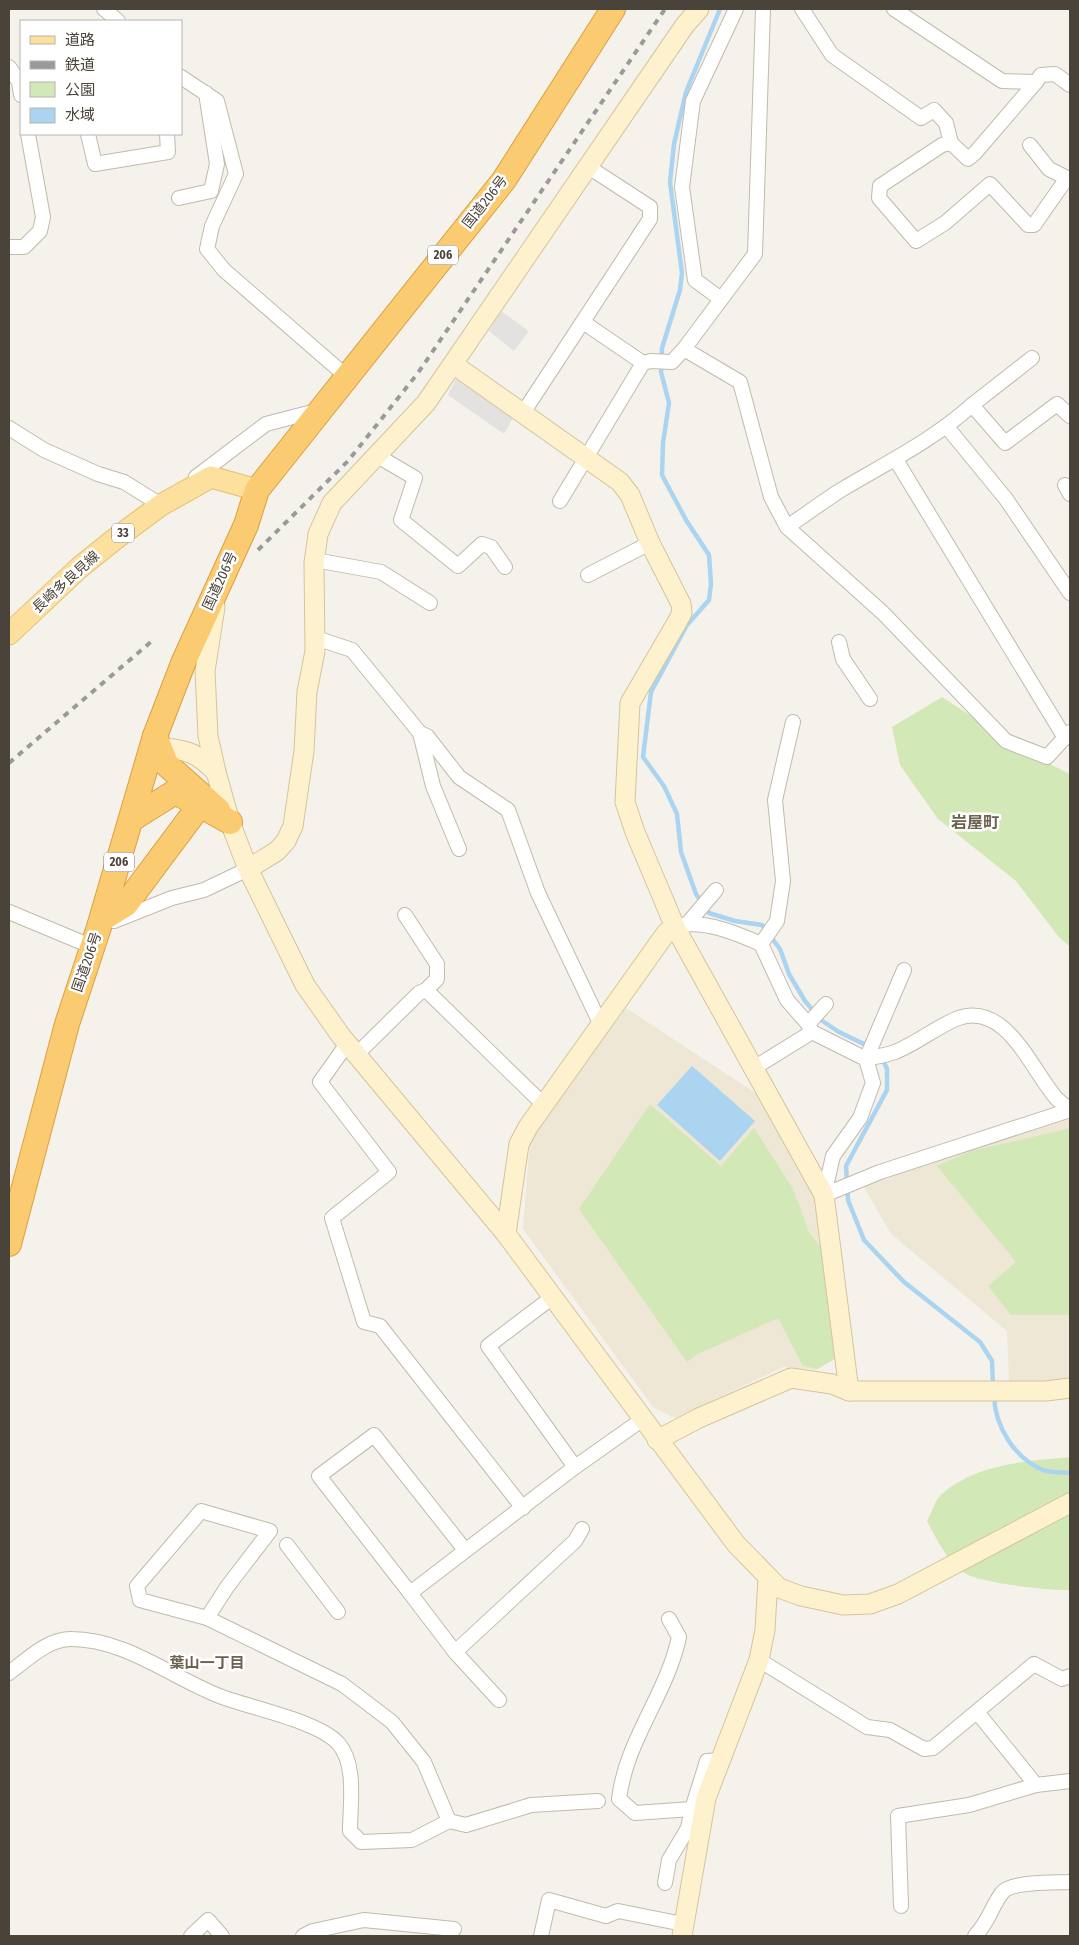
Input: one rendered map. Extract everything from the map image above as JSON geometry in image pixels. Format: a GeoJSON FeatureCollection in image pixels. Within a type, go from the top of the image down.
{"type":"FeatureCollection","features":[{"type":"Feature","properties":{"kind":"highway","name":"国道206号"},"geometry":{"type":"LineString","coordinates":[[9,1244],[66,1024],[98,931],[132,819],[184,661],[243,531],[257,490],[504,180],[613,9]]}},
{"type":"Feature","properties":{"kind":"highway"},"geometry":{"type":"LineString","coordinates":[[155,750],[166,764],[230,822]]}},
{"type":"Feature","properties":{"kind":"highway"},"geometry":{"type":"LineString","coordinates":[[132,819],[175,792],[230,822]]}},
{"type":"Feature","properties":{"kind":"highway"},"geometry":{"type":"LineString","coordinates":[[98,931],[126,904],[200,804]]}},
{"type":"Feature","properties":{"kind":"main road","name":"長崎多良見線"},"geometry":{"type":"LineString","coordinates":[[9,634],[79,568],[161,505],[211,477],[257,490]]}},
{"type":"Feature","properties":{"kind":"street"},"geometry":{"type":"LineString","coordinates":[[104,9],[117,20]]}},
{"type":"Feature","properties":{"kind":"street"},"geometry":{"type":"LineString","coordinates":[[9,912],[98,931],[172,898],[204,890],[248,869],[277,851],[286,841],[293,826],[304,751],[307,692],[316,638],[315,560],[318,534],[332,503],[426,403],[587,166],[685,26],[699,9]]}},
{"type":"Feature","properties":{"kind":"street"},"geometry":{"type":"LineString","coordinates":[[721,299],[695,280],[682,187],[693,101],[736,9]]}},
{"type":"Feature","properties":{"kind":"street"},"geometry":{"type":"LineString","coordinates":[[583,322],[647,362],[672,362],[684,349],[755,254],[763,9],[770,9]]}},
{"type":"Feature","properties":{"kind":"street"},"geometry":{"type":"LineString","coordinates":[[802,9],[832,56],[921,118],[934,110],[946,123],[951,143],[968,159],[1041,75],[1055,74],[1070,85]]}},
{"type":"Feature","properties":{"kind":"street"},"geometry":{"type":"LineString","coordinates":[[894,9],[1002,81],[1036,82]]}},
{"type":"Feature","properties":{"kind":"street"},"geometry":{"type":"LineString","coordinates":[[9,67],[19,82],[20,88]]}},
{"type":"Feature","properties":{"kind":"street"},"geometry":{"type":"LineString","coordinates":[[182,78],[217,101],[236,174],[212,226],[207,249],[224,270],[346,376]]}},
{"type":"Feature","properties":{"kind":"street"},"geometry":{"type":"LineString","coordinates":[[179,198],[211,191],[217,164],[206,93]]}},
{"type":"Feature","properties":{"kind":"street"},"geometry":{"type":"LineString","coordinates":[[9,246],[24,247],[40,231],[43,217],[28,135]]}},
{"type":"Feature","properties":{"kind":"street"},"geometry":{"type":"LineString","coordinates":[[88,135],[95,164],[168,152],[167,135]]}},
{"type":"Feature","properties":{"kind":"street"},"geometry":{"type":"LineString","coordinates":[[951,143],[942,145],[880,186],[879,198],[916,241],[945,223],[990,184],[1028,224],[1034,225],[1066,178],[1049,169],[1030,144]]}},
{"type":"Feature","properties":{"kind":"street"},"geometry":{"type":"LineString","coordinates":[[523,413],[650,219],[650,207],[587,166]]}},
{"type":"Feature","properties":{"kind":"street"},"geometry":{"type":"LineString","coordinates":[[684,349],[740,382],[771,497],[787,527],[883,612],[1006,742],[1047,757],[1068,735],[896,460]]}},
{"type":"Feature","properties":{"kind":"street"},"geometry":{"type":"LineString","coordinates":[[787,527],[840,490],[896,460],[947,427],[1032,358]]}},
{"type":"Feature","properties":{"kind":"street"},"geometry":{"type":"LineString","coordinates":[[560,501],[647,362]]}},
{"type":"Feature","properties":{"kind":"street"},"geometry":{"type":"LineString","coordinates":[[453,364],[610,474],[630,495],[650,544],[681,604],[682,613],[630,703],[625,802],[635,832],[754,1068],[831,1192]]}},
{"type":"Feature","properties":{"kind":"street"},"geometry":{"type":"LineString","coordinates":[[972,405],[1005,444],[1057,404],[1070,416]]}},
{"type":"Feature","properties":{"kind":"street"},"geometry":{"type":"LineString","coordinates":[[9,428],[44,450],[98,474],[124,482],[161,505],[266,424],[320,410]]}},
{"type":"Feature","properties":{"kind":"street"},"geometry":{"type":"LineString","coordinates":[[947,427],[1006,499],[1070,593]]}},
{"type":"Feature","properties":{"kind":"street"},"geometry":{"type":"LineString","coordinates":[[376,455],[415,478],[401,520],[458,566],[482,544],[491,547],[505,567]]}},
{"type":"Feature","properties":{"kind":"street"},"geometry":{"type":"LineString","coordinates":[[243,531],[213,613],[205,671],[208,736],[230,822],[248,869],[305,985],[352,1049],[506,1234],[554,1296],[657,1440],[736,1544],[779,1588],[801,1596],[843,1605],[870,1604],[898,1594],[1070,1503]]}},
{"type":"Feature","properties":{"kind":"street"},"geometry":{"type":"LineString","coordinates":[[588,575],[650,544]]}},
{"type":"Feature","properties":{"kind":"street"},"geometry":{"type":"LineString","coordinates":[[315,560],[381,572],[430,603]]}},
{"type":"Feature","properties":{"kind":"street"},"geometry":{"type":"LineString","coordinates":[[316,638],[352,650],[420,733],[433,786],[459,849]]}},
{"type":"Feature","properties":{"kind":"street"},"geometry":{"type":"LineString","coordinates":[[838,642],[843,659],[870,699]]}},
{"type":"Feature","properties":{"kind":"street"},"geometry":{"type":"LineString","coordinates":[[761,944],[777,921],[783,880],[775,800],[793,722]]}},
{"type":"Feature","properties":{"kind":"street"},"geometry":{"type":"LineString","coordinates":[[420,733],[427,736],[459,777],[508,810],[538,894],[601,1025]]}},
{"type":"Feature","properties":{"kind":"street"},"geometry":{"type":"LineString","coordinates":[[155,750],[164,748],[178,749],[198,755],[216,772]]}},
{"type":"Feature","properties":{"kind":"street"},"geometry":{"type":"LineString","coordinates":[[506,1234],[519,1144],[528,1127],[666,933],[682,925],[716,890]]}},
{"type":"Feature","properties":{"kind":"street"},"geometry":{"type":"LineString","coordinates":[[404,914],[437,964],[437,979],[352,1049],[320,1082],[389,1172],[332,1218],[364,1322],[380,1326],[523,1508]]}},
{"type":"Feature","properties":{"kind":"street"},"geometry":{"type":"LineString","coordinates":[[682,925],[740,934],[761,944],[787,1000],[810,1028],[866,1059],[895,1052],[956,1019],[972,1014],[987,1018],[1000,1025],[1025,1053],[1056,1098],[1070,1110]]}},
{"type":"Feature","properties":{"kind":"street"},"geometry":{"type":"LineString","coordinates":[[849,1391],[831,1192],[833,1156],[860,1118],[873,1082],[866,1059],[904,970]]}},
{"type":"Feature","properties":{"kind":"street"},"geometry":{"type":"LineString","coordinates":[[426,990],[544,1105]]}},
{"type":"Feature","properties":{"kind":"street"},"geometry":{"type":"LineString","coordinates":[[754,1068],[810,1028],[826,1004]]}},
{"type":"Feature","properties":{"kind":"street"},"geometry":{"type":"LineString","coordinates":[[831,1192],[880,1172],[1070,1110]]}},
{"type":"Feature","properties":{"kind":"street"},"geometry":{"type":"LineString","coordinates":[[554,1296],[488,1346],[575,1467]]}},
{"type":"Feature","properties":{"kind":"street"},"geometry":{"type":"LineString","coordinates":[[657,1440],[698,1418],[791,1378],[832,1384],[849,1391],[1046,1391],[1070,1388]]}},
{"type":"Feature","properties":{"kind":"street"},"geometry":{"type":"LineString","coordinates":[[410,1592],[575,1467],[643,1419]]}},
{"type":"Feature","properties":{"kind":"street"},"geometry":{"type":"LineString","coordinates":[[465,1550],[374,1436],[320,1476],[455,1652],[498,1700]]}},
{"type":"Feature","properties":{"kind":"street"},"geometry":{"type":"LineString","coordinates":[[207,1618],[227,1587],[270,1531],[201,1511],[137,1586],[140,1600],[207,1618],[342,1684],[392,1722],[424,1762],[449,1821]]}},
{"type":"Feature","properties":{"kind":"street"},"geometry":{"type":"LineString","coordinates":[[455,1652],[575,1541],[582,1529]]}},
{"type":"Feature","properties":{"kind":"street"},"geometry":{"type":"LineString","coordinates":[[287,1545],[338,1612]]}},
{"type":"Feature","properties":{"kind":"street"},"geometry":{"type":"LineString","coordinates":[[541,1936],[549,1900],[606,1916],[618,1911],[682,1930],[706,1798],[758,1660],[765,1630],[768,1578]]}},
{"type":"Feature","properties":{"kind":"street"},"geometry":{"type":"LineString","coordinates":[[669,1619],[679,1637],[674,1658],[633,1745],[621,1781],[619,1799],[635,1812],[692,1810]]}},
{"type":"Feature","properties":{"kind":"street"},"geometry":{"type":"LineString","coordinates":[[9,1673],[46,1645],[68,1639],[93,1640],[124,1650],[220,1696],[317,1728],[338,1743],[349,1764],[350,1832],[361,1842],[412,1840],[449,1821],[466,1824],[531,1805],[598,1801]]}},
{"type":"Feature","properties":{"kind":"street"},"geometry":{"type":"LineString","coordinates":[[758,1660],[867,1727],[890,1730],[924,1749],[932,1748],[1034,1664],[1062,1679],[1070,1676]]}},
{"type":"Feature","properties":{"kind":"street"},"geometry":{"type":"LineString","coordinates":[[977,1712],[1036,1785]]}},
{"type":"Feature","properties":{"kind":"street"},"geometry":{"type":"LineString","coordinates":[[665,1883],[669,1860],[688,1828],[707,1761],[720,1760]]}},
{"type":"Feature","properties":{"kind":"street"},"geometry":{"type":"LineString","coordinates":[[900,1906],[898,1816],[969,1805],[1036,1785],[1070,1781]]}},
{"type":"Feature","properties":{"kind":"street"},"geometry":{"type":"LineString","coordinates":[[975,1936],[987,1924],[1002,1892],[1011,1886],[1070,1882]]}},
{"type":"Feature","properties":{"kind":"street"},"geometry":{"type":"LineString","coordinates":[[191,1936],[208,1920],[222,1936]]}},
{"type":"Feature","properties":{"kind":"street"},"geometry":{"type":"LineString","coordinates":[[303,1936],[313,1931],[364,1920],[454,1929]]}},
{"type":"Feature","properties":{"kind":"shaded area"},"geometry":{"type":"Polygon","coordinates":[[[501,311],[529,331],[514,351],[489,331],[501,311]]]}},
{"type":"Feature","properties":{"kind":"shaded area"},"geometry":{"type":"Polygon","coordinates":[[[459,373],[516,412],[504,434],[448,395],[459,373]]]}},
{"type":"Feature","properties":{"kind":"shaded area"},"geometry":{"type":"Polygon","coordinates":[[[626,1008],[763,1098],[820,1200],[836,1350],[816,1370],[783,1367],[675,1418],[653,1407],[523,1229],[530,1140],[626,1008]]]}},
{"type":"Feature","properties":{"kind":"shaded area"},"geometry":{"type":"Polygon","coordinates":[[[1070,1115],[1070,1380],[1056,1384],[1009,1382],[1007,1331],[891,1234],[863,1185],[1070,1115]]]}},
{"type":"Feature","properties":{"kind":"green space"},"geometry":{"type":"Polygon","coordinates":[[[942,697],[1028,753],[1070,774],[1070,947],[1058,936],[1016,881],[938,819],[900,765],[892,727],[942,697]]]}},
{"type":"Feature","properties":{"kind":"green space"},"geometry":{"type":"Polygon","coordinates":[[[650,1104],[721,1166],[754,1128],[793,1189],[809,1232],[824,1252],[836,1358],[818,1369],[803,1366],[778,1318],[698,1354],[687,1362],[579,1209],[650,1104]]]}},
{"type":"Feature","properties":{"kind":"green space"},"geometry":{"type":"Polygon","coordinates":[[[1070,1126],[1070,1315],[1011,1315],[988,1286],[1016,1262],[937,1166],[971,1151],[1067,1129],[1070,1126]]]}},
{"type":"Feature","properties":{"kind":"green space"},"geometry":{"type":"Polygon","coordinates":[[[1070,1457],[1070,1590],[1033,1588],[987,1580],[966,1574],[954,1564],[934,1535],[927,1521],[939,1497],[967,1477],[984,1471],[1036,1460],[1070,1457]]]}},
{"type":"Feature","properties":{"kind":"water"},"geometry":{"type":"Polygon","coordinates":[[[692,1066],[755,1121],[720,1161],[657,1105],[692,1066]]]}},
{"type":"Feature","properties":{"kind":"waterway"},"geometry":{"type":"LineString","coordinates":[[720,9],[686,92],[674,144],[670,182],[682,273],[680,290],[662,348],[661,372],[669,403],[663,443],[662,475],[686,520],[709,555],[711,584],[709,600],[687,625],[651,692],[643,757],[664,786],[677,814],[681,852],[696,894],[709,913],[735,921],[762,925],[780,949],[789,974],[805,1001],[821,1020],[839,1032],[868,1046]]}},
{"type":"Feature","properties":{"kind":"waterway"},"geometry":{"type":"LineString","coordinates":[[882,1058],[887,1069],[887,1090],[846,1166],[848,1200],[864,1240],[904,1282],[980,1342],[992,1361],[993,1385]]}},
{"type":"Feature","properties":{"kind":"waterway"},"geometry":{"type":"LineString","coordinates":[[994,1396],[995,1407],[1002,1429],[1008,1440],[1023,1458],[1043,1470],[1070,1473]]}},
{"type":"Feature","properties":{"kind":"railway"},"geometry":{"type":"LineString","coordinates":[[258,550],[348,461],[418,373],[665,9]]}},
{"type":"Feature","properties":{"kind":"railway"},"geometry":{"type":"LineString","coordinates":[[9,763],[152,641]]}},
{"type":"Feature","properties":{"kind":"district","name":"岩屋町"},"geometry":{"type":"Point","coordinates":[975,822]}},
{"type":"Feature","properties":{"kind":"district","name":"葉山一丁目"},"geometry":{"type":"Point","coordinates":[207,1663]}}]}
